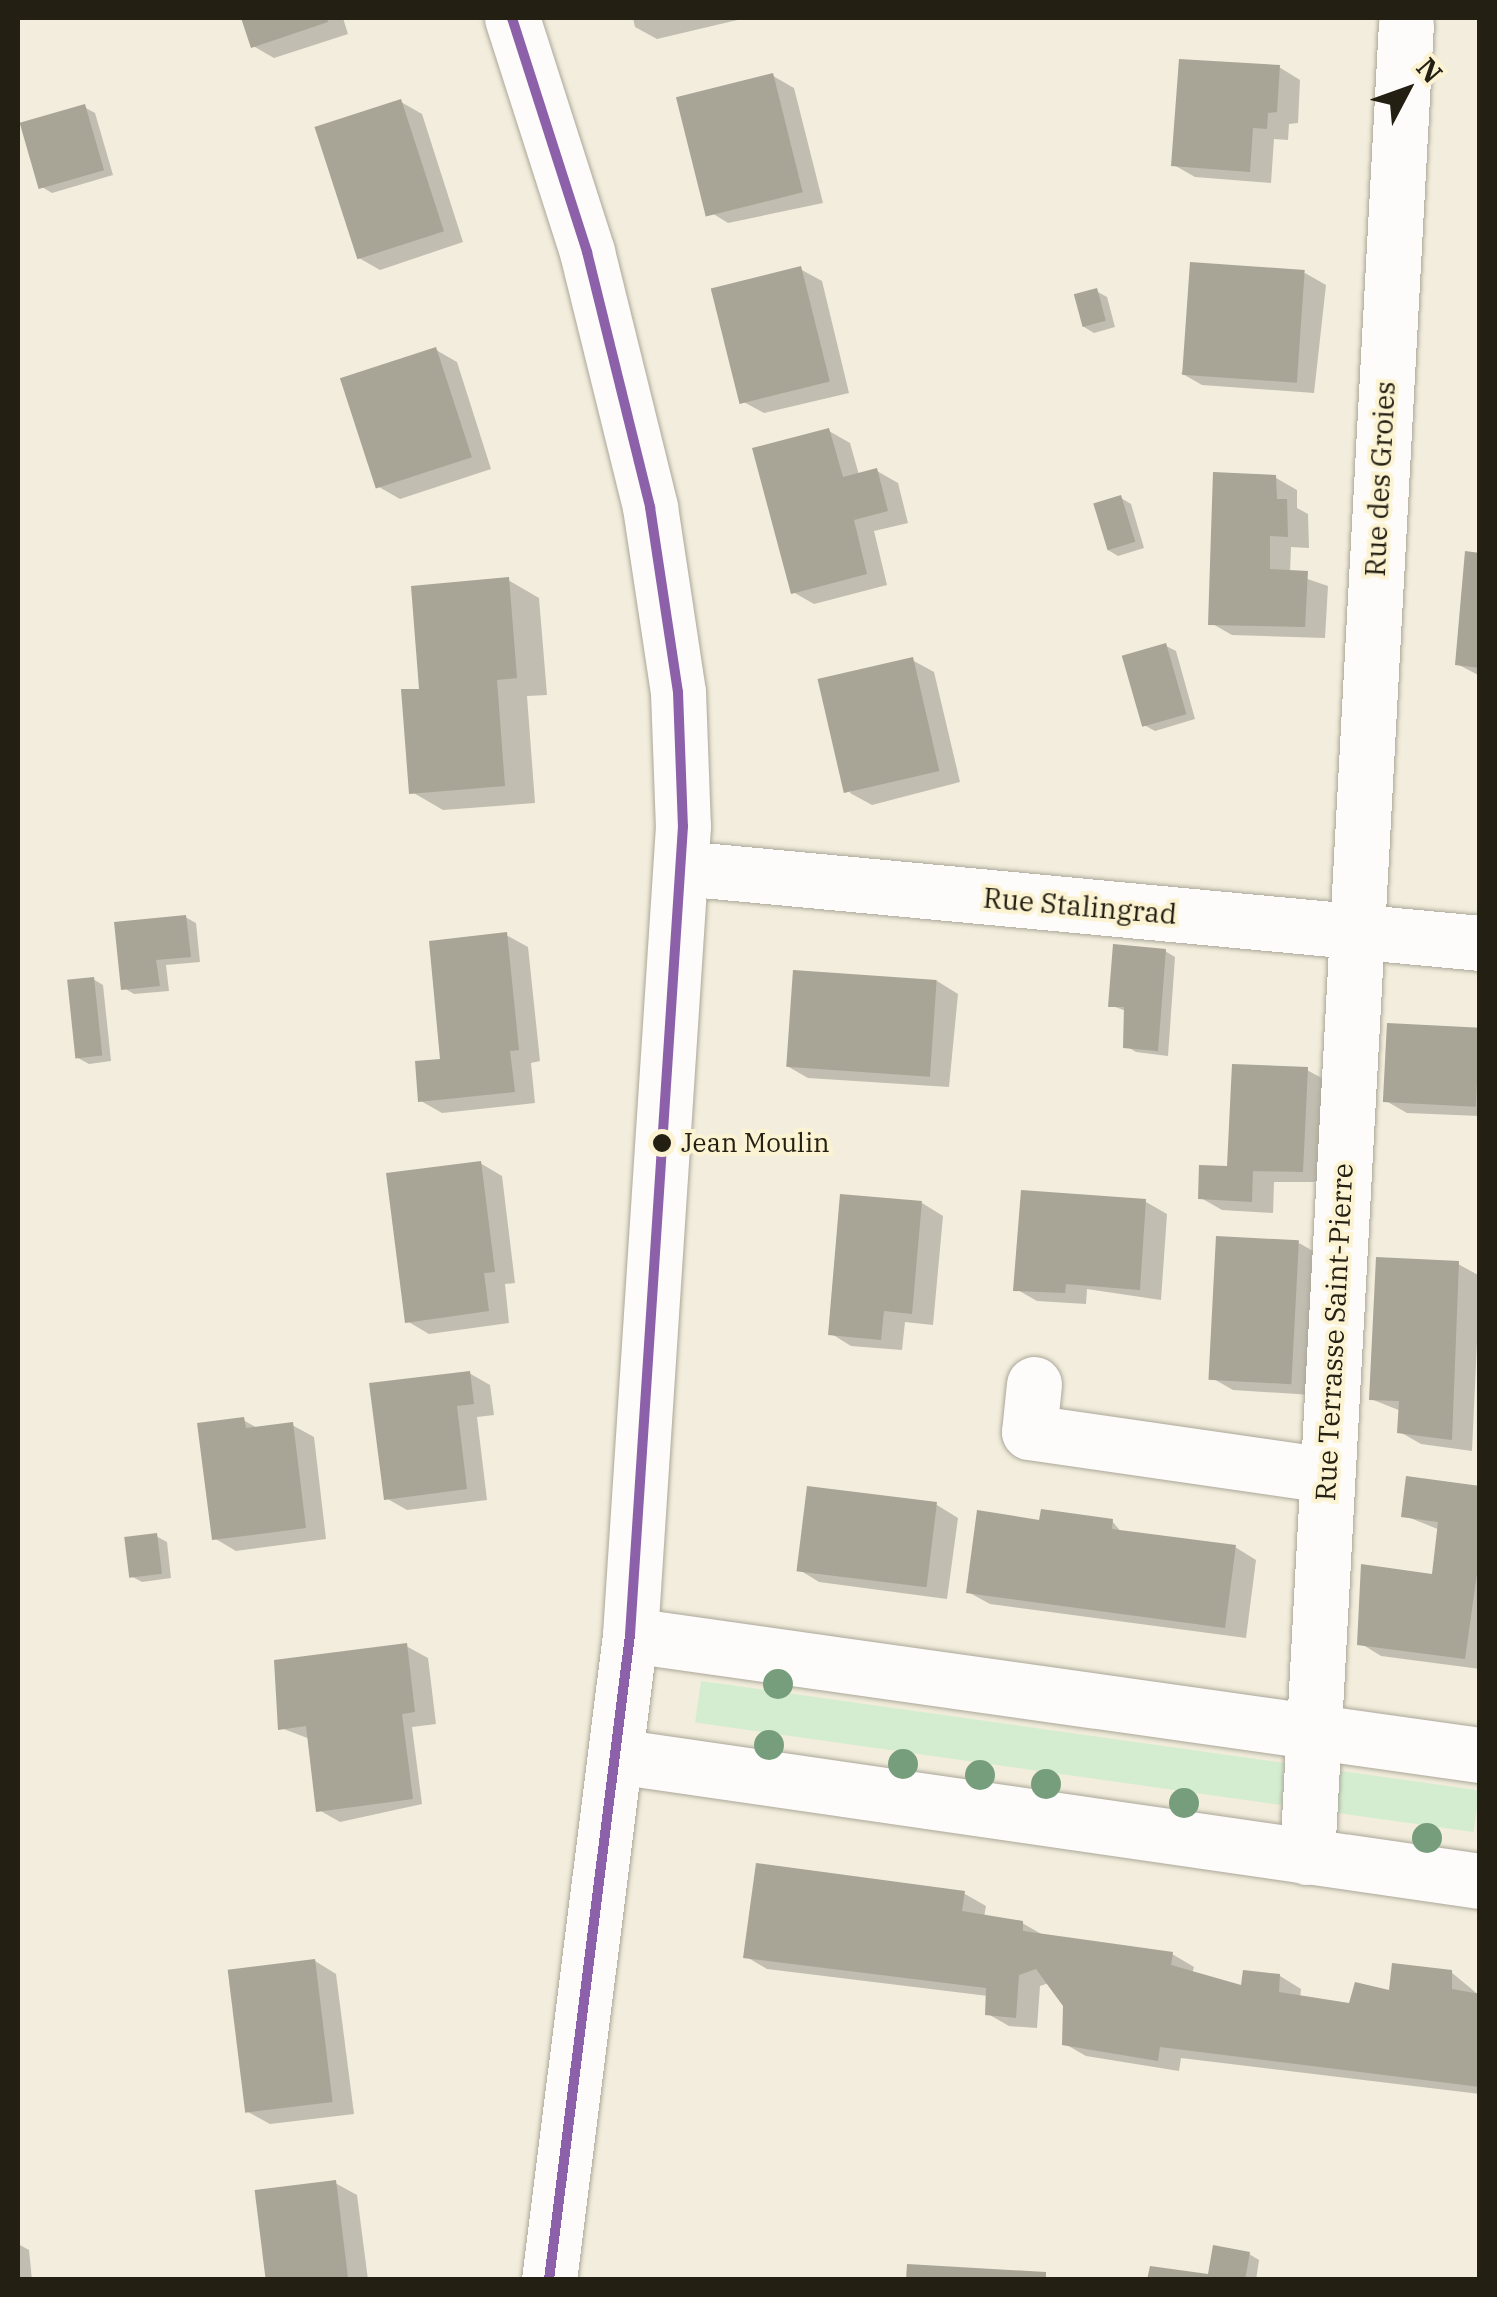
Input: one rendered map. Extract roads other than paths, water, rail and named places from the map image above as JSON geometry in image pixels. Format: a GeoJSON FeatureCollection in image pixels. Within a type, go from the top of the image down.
{"type":"FeatureCollection","features":[{"type":"Feature","properties":{"kind":"street"},"geometry":{"type":"LineString","coordinates":[[512,18],[588,252],[650,507],[678,692],[681,868],[630,1635],[549,2280]]}},
{"type":"Feature","properties":{"kind":"street","name":"Rue des Groies"},"geometry":{"type":"LineString","coordinates":[[1354,932],[1406,25]]}},
{"type":"Feature","properties":{"kind":"street","name":"Rue Stalingrad"},"geometry":{"type":"LineString","coordinates":[[681,868],[1480,943]]}},
{"type":"Feature","properties":{"kind":"street","name":"Rue Terrasse Saint-Pierre"},"geometry":{"type":"LineString","coordinates":[[1307,1856],[1354,932]]}},
{"type":"Feature","properties":{"kind":"street"},"geometry":{"type":"LineString","coordinates":[[1034,1384],[1029,1432],[1327,1475]]}},
{"type":"Feature","properties":{"kind":"street"},"geometry":{"type":"LineString","coordinates":[[630,1635],[1480,1755]]}},
{"type":"Feature","properties":{"kind":"street"},"geometry":{"type":"LineString","coordinates":[[616,1756],[1480,1881]]}},
{"type":"Feature","properties":{"kind":"place","name":"Jean Moulin"},"geometry":{"type":"Point","coordinates":[662,1143]}}]}
